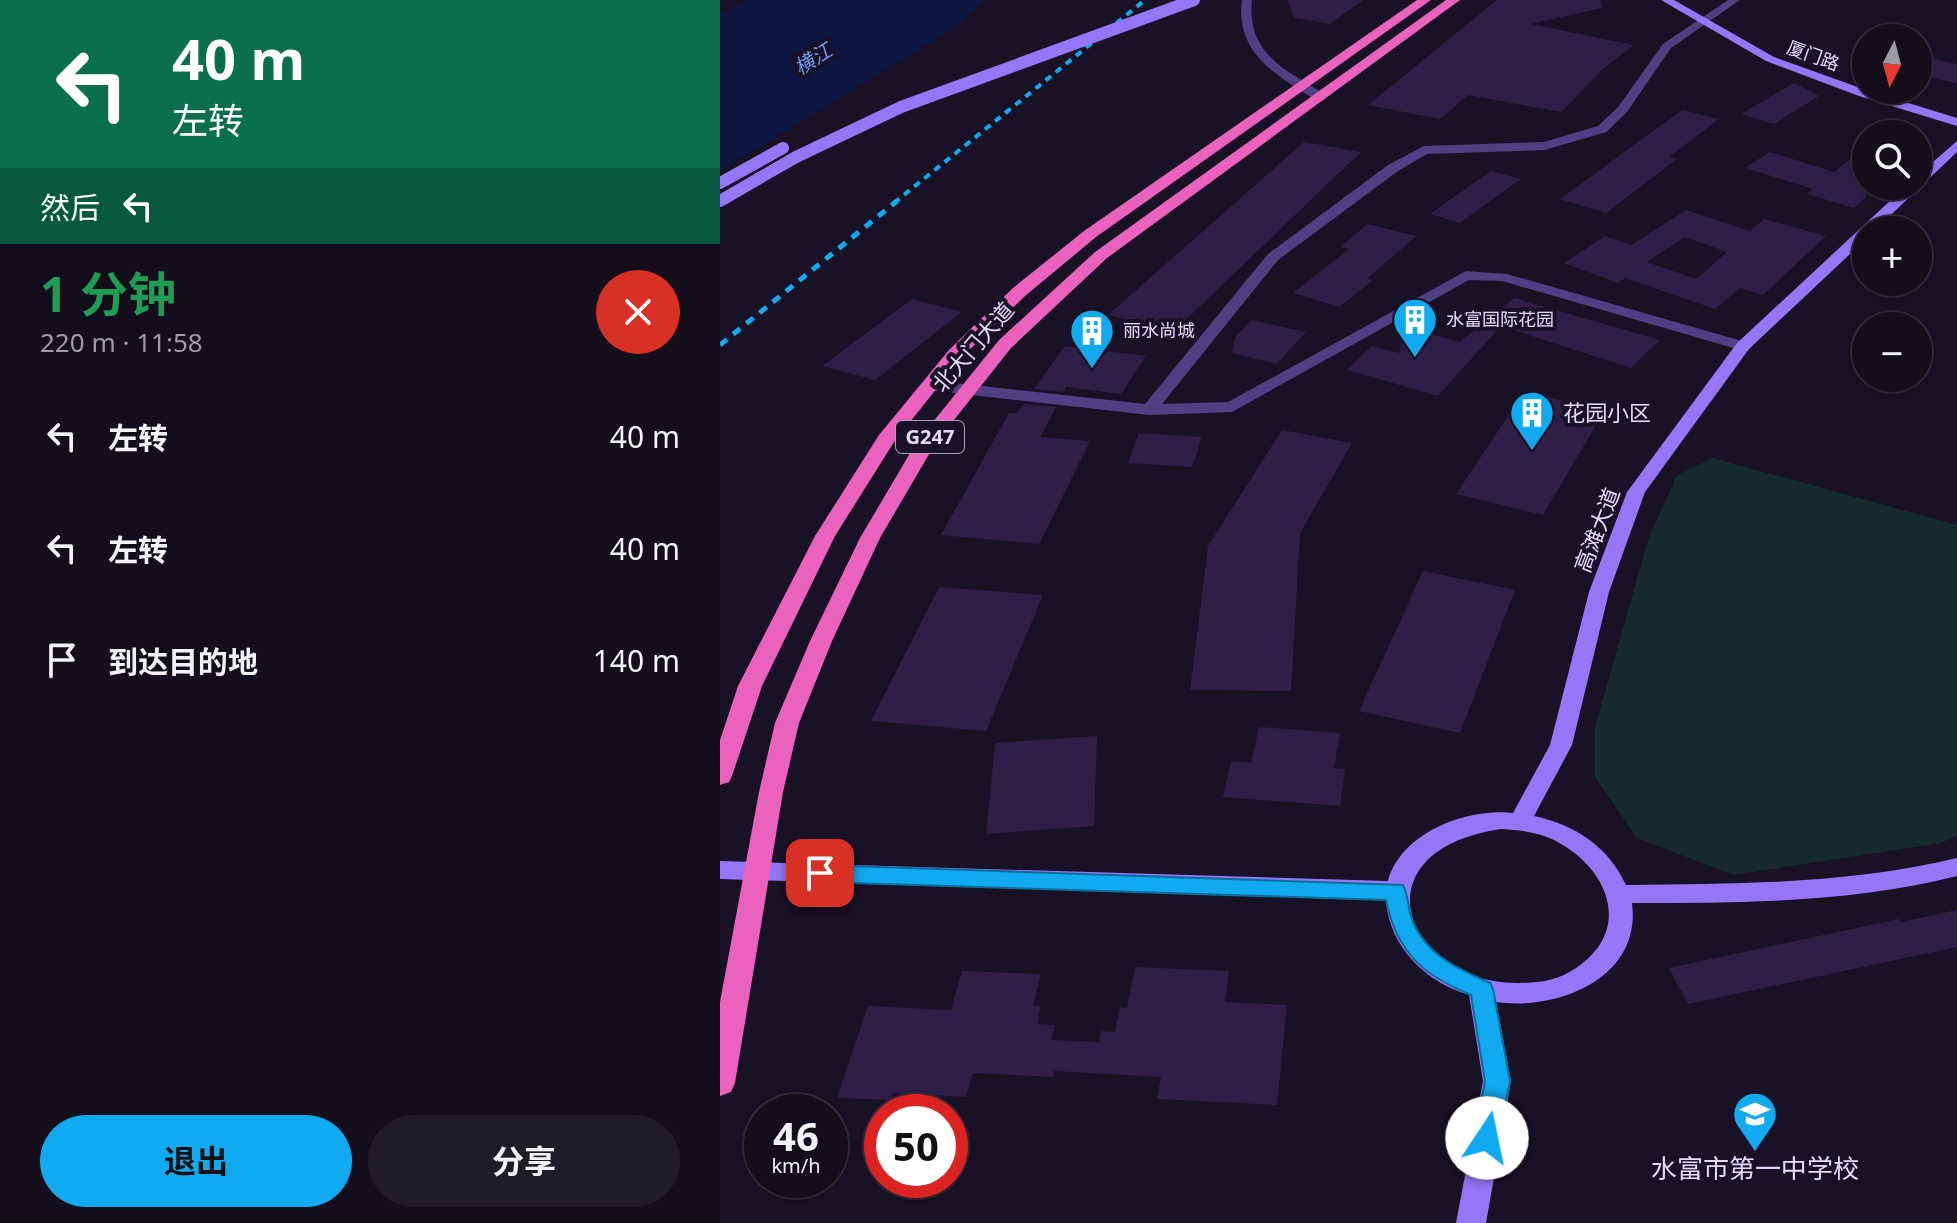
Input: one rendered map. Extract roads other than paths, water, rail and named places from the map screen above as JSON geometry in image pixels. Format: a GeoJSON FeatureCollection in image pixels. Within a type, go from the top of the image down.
{"type":"FeatureCollection","features":[{"type":"Feature","properties":{"kind":"highway","name":"北大门大道"},"geometry":{"type":"LineString","coordinates":[[720,1083],[780,748],[801,687],[880,518],[926,443],[966,389],[1035,314],[1101,255],[1425,0]]}},
{"type":"Feature","properties":{"kind":"highway","name":"北大门大道"},"geometry":{"type":"LineString","coordinates":[[720,776],[750,686],[825,536],[874,457],[928,385],[1002,307],[1071,248],[1155,186],[1313,91],[1454,0]]}},
{"type":"Feature","properties":{"kind":"main road"},"geometry":{"type":"LineString","coordinates":[[720,183],[794,143],[886,101],[1064,40],[1168,0]]}},
{"type":"Feature","properties":{"kind":"main road"},"geometry":{"type":"LineString","coordinates":[[720,201],[801,154],[889,112],[1194,0]]}},
{"type":"Feature","properties":{"kind":"main road","name":"厦门路"},"geometry":{"type":"LineString","coordinates":[[1666,0],[1770,59],[1863,93],[1957,122]]}},
{"type":"Feature","properties":{"kind":"main road"},"geometry":{"type":"LineString","coordinates":[[1932,169],[1957,145]]}},
{"type":"Feature","properties":{"kind":"main road","name":"高滩大道"},"geometry":{"type":"LineString","coordinates":[[1881,216],[1899,200]]}},
{"type":"Feature","properties":{"kind":"main road","name":"高滩大道"},"geometry":{"type":"LineString","coordinates":[[1519,822],[1561,745],[1599,592],[1636,492],[1743,346],[1852,243]]}},
{"type":"Feature","properties":{"kind":"main road"},"geometry":{"type":"LineString","coordinates":[[1519,822],[1562,833],[1587,849],[1607,870],[1619,894],[1622,923],[1612,950],[1590,974],[1558,989],[1520,994],[1481,989],[1445,974],[1417,950],[1401,921],[1395,891],[1406,868],[1422,848],[1444,833],[1471,823],[1519,822]]}},
{"type":"Feature","properties":{"kind":"main road"},"geometry":{"type":"LineString","coordinates":[[1619,894],[1771,893],[1913,880],[1957,867]]}},
{"type":"Feature","properties":{"kind":"main road"},"geometry":{"type":"LineString","coordinates":[[720,870],[1395,891]]}},
{"type":"Feature","properties":{"kind":"main road"},"geometry":{"type":"LineString","coordinates":[[1471,1223],[1497,1081],[1481,989]]}},
{"type":"Feature","properties":{"kind":"street"},"geometry":{"type":"LineString","coordinates":[[1247,0],[1243,17],[1252,46],[1279,71],[1313,91]]}},
{"type":"Feature","properties":{"kind":"street"},"geometry":{"type":"LineString","coordinates":[[1149,410],[1273,257],[1393,168],[1424,150],[1545,146],[1602,129],[1623,109],[1667,46],[1735,0]]}},
{"type":"Feature","properties":{"kind":"street"},"geometry":{"type":"LineString","coordinates":[[928,385],[1149,410],[1232,407],[1466,275],[1502,277],[1743,346]]}},
{"type":"Feature","properties":{"kind":"water","name":"横江"},"geometry":{"type":"Polygon","coordinates":[[[749,0],[985,0],[952,29],[720,171],[720,15],[749,0]]]}},
{"type":"Feature","properties":{"kind":"railway"},"geometry":{"type":"LineString","coordinates":[[894,203],[1145,0]]}},
{"type":"Feature","properties":{"kind":"railway"},"geometry":{"type":"LineString","coordinates":[[720,345],[897,201]]}},
{"type":"Feature","properties":{"kind":"place","name":"水富国际花园"},"geometry":{"type":"Point","coordinates":[1415,359]}},
{"type":"Feature","properties":{"kind":"place","name":"丽水尚城"},"geometry":{"type":"Point","coordinates":[1092,370]}},
{"type":"Feature","properties":{"kind":"place","name":"花园小区"},"geometry":{"type":"Point","coordinates":[1532,452]}},
{"type":"Feature","properties":{"kind":"place","name":"水富市第一中学校"},"geometry":{"type":"Point","coordinates":[1755,1153]}}]}
